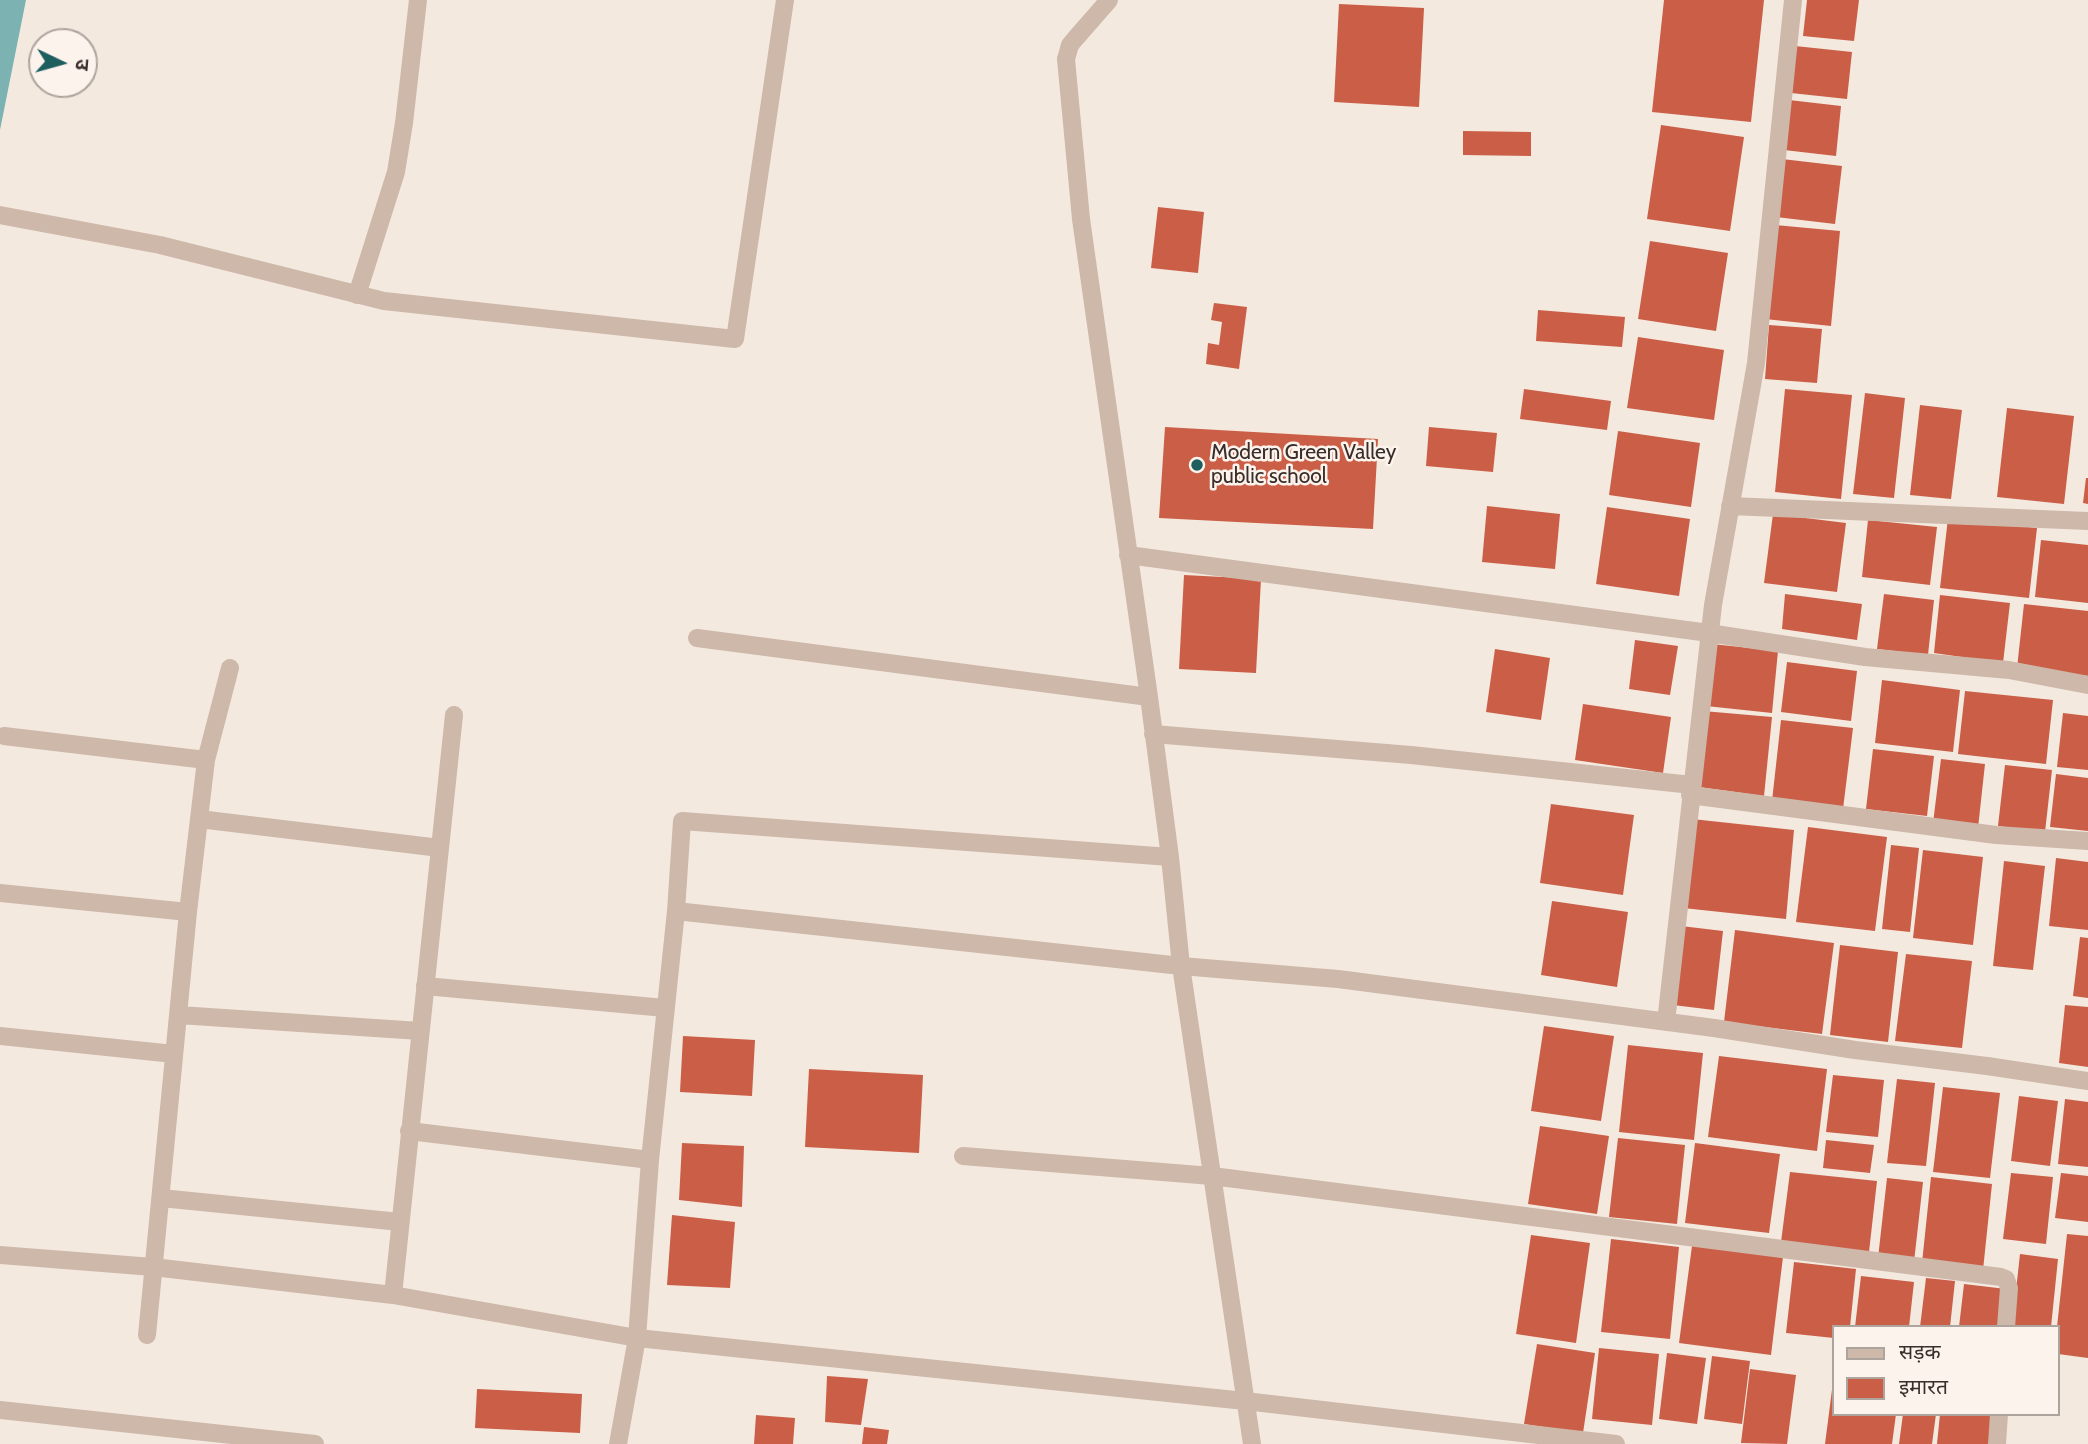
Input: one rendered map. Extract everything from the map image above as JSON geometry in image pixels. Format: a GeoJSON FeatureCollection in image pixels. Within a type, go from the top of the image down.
{"type":"FeatureCollection","features":[{"type":"Feature","properties":{"kind":"street"},"geometry":{"type":"LineString","coordinates":[[357,295],[396,172],[418,0]]}},
{"type":"Feature","properties":{"kind":"street"},"geometry":{"type":"LineString","coordinates":[[0,215],[160,245],[384,301],[735,339],[785,0]]}},
{"type":"Feature","properties":{"kind":"street"},"geometry":{"type":"LineString","coordinates":[[1109,0],[1070,45],[1066,59],[1081,219],[1149,698],[1181,965],[1252,1444]]}},
{"type":"Feature","properties":{"kind":"street"},"geometry":{"type":"LineString","coordinates":[[1666,1022],[1709,633],[1756,363],[1793,0]]}},
{"type":"Feature","properties":{"kind":"street"},"geometry":{"type":"LineString","coordinates":[[1730,506],[2088,521]]}},
{"type":"Feature","properties":{"kind":"street"},"geometry":{"type":"LineString","coordinates":[[1128,555],[1709,633],[1865,657],[2009,670],[2088,685]]}},
{"type":"Feature","properties":{"kind":"street"},"geometry":{"type":"LineString","coordinates":[[697,638],[1149,698]]}},
{"type":"Feature","properties":{"kind":"street"},"geometry":{"type":"LineString","coordinates":[[147,1335],[188,912],[206,760],[230,668]]}},
{"type":"Feature","properties":{"kind":"street"},"geometry":{"type":"LineString","coordinates":[[393,1295],[454,715]]}},
{"type":"Feature","properties":{"kind":"street"},"geometry":{"type":"LineString","coordinates":[[1153,734],[1411,755],[1691,790],[1996,835],[2088,841]]}},
{"type":"Feature","properties":{"kind":"street"},"geometry":{"type":"LineString","coordinates":[[4,736],[206,760]]}},
{"type":"Feature","properties":{"kind":"street"},"geometry":{"type":"LineString","coordinates":[[199,819],[440,848]]}},
{"type":"Feature","properties":{"kind":"street"},"geometry":{"type":"LineString","coordinates":[[618,1444],[637,1338],[650,1160],[676,911],[681,821],[1170,857]]}},
{"type":"Feature","properties":{"kind":"street"},"geometry":{"type":"LineString","coordinates":[[0,893],[188,912]]}},
{"type":"Feature","properties":{"kind":"street"},"geometry":{"type":"LineString","coordinates":[[676,911],[1181,965],[1338,979],[2088,1081]]}},
{"type":"Feature","properties":{"kind":"street"},"geometry":{"type":"LineString","coordinates":[[425,986],[665,1009]]}},
{"type":"Feature","properties":{"kind":"street"},"geometry":{"type":"LineString","coordinates":[[178,1015],[420,1031]]}},
{"type":"Feature","properties":{"kind":"street"},"geometry":{"type":"LineString","coordinates":[[0,1036],[174,1054]]}},
{"type":"Feature","properties":{"kind":"street"},"geometry":{"type":"LineString","coordinates":[[410,1132],[650,1160]]}},
{"type":"Feature","properties":{"kind":"street"},"geometry":{"type":"LineString","coordinates":[[963,1156],[1212,1175],[2001,1277],[2006,1279],[2009,1289],[2006,1325]]}},
{"type":"Feature","properties":{"kind":"street"},"geometry":{"type":"LineString","coordinates":[[160,1198],[400,1222]]}},
{"type":"Feature","properties":{"kind":"street"},"geometry":{"type":"LineString","coordinates":[[0,1255],[153,1267],[393,1295],[637,1338],[1245,1401],[1616,1444]]}},
{"type":"Feature","properties":{"kind":"street"},"geometry":{"type":"LineString","coordinates":[[0,1410],[315,1444]]}},
{"type":"Feature","properties":{"kind":"street"},"geometry":{"type":"LineString","coordinates":[[1997,1444],[1999,1416]]}},
{"type":"Feature","properties":{"kind":"water"},"geometry":{"type":"Polygon","coordinates":[[[0,0],[26,0],[0,130],[0,0]]]}},
{"type":"Feature","properties":{"kind":"building"},"geometry":{"type":"Polygon","coordinates":[[[1664,0],[1764,0],[1751,122],[1652,112],[1664,0]]]}},
{"type":"Feature","properties":{"kind":"building"},"geometry":{"type":"Polygon","coordinates":[[[1807,0],[1859,0],[1854,41],[1803,36],[1807,0]]]}},
{"type":"Feature","properties":{"kind":"building"},"geometry":{"type":"Polygon","coordinates":[[[1339,4],[1424,8],[1419,107],[1334,102],[1339,4]]]}},
{"type":"Feature","properties":{"kind":"building"},"geometry":{"type":"Polygon","coordinates":[[[1795,46],[1852,52],[1847,99],[1791,93],[1795,46]]]}},
{"type":"Feature","properties":{"kind":"building"},"geometry":{"type":"Polygon","coordinates":[[[1789,100],[1841,106],[1836,156],[1784,150],[1789,100]]]}},
{"type":"Feature","properties":{"kind":"building"},"geometry":{"type":"Polygon","coordinates":[[[1661,125],[1744,137],[1730,231],[1647,219],[1661,125]]]}},
{"type":"Feature","properties":{"kind":"building"},"geometry":{"type":"Polygon","coordinates":[[[1463,131],[1531,132],[1531,156],[1463,155],[1463,131]]]}},
{"type":"Feature","properties":{"kind":"building"},"geometry":{"type":"Polygon","coordinates":[[[1782,159],[1842,166],[1835,224],[1776,217],[1782,159]]]}},
{"type":"Feature","properties":{"kind":"building"},"geometry":{"type":"Polygon","coordinates":[[[1158,207],[1204,212],[1198,273],[1151,268],[1158,207]]]}},
{"type":"Feature","properties":{"kind":"building"},"geometry":{"type":"Polygon","coordinates":[[[1775,225],[1840,231],[1831,326],[1765,319],[1775,225]]]}},
{"type":"Feature","properties":{"kind":"building"},"geometry":{"type":"Polygon","coordinates":[[[1650,241],[1728,253],[1716,331],[1638,319],[1650,241]]]}},
{"type":"Feature","properties":{"kind":"building"},"geometry":{"type":"Polygon","coordinates":[[[1214,303],[1247,307],[1239,369],[1206,364],[1208,343],[1219,345],[1222,322],[1211,320],[1214,303]]]}},
{"type":"Feature","properties":{"kind":"building"},"geometry":{"type":"Polygon","coordinates":[[[1538,310],[1625,317],[1622,347],[1536,341],[1538,310]]]}},
{"type":"Feature","properties":{"kind":"building"},"geometry":{"type":"Polygon","coordinates":[[[1769,325],[1822,329],[1817,383],[1765,379],[1769,325]]]}},
{"type":"Feature","properties":{"kind":"building"},"geometry":{"type":"Polygon","coordinates":[[[1638,337],[1724,350],[1714,420],[1627,408],[1638,337]]]}},
{"type":"Feature","properties":{"kind":"building"},"geometry":{"type":"Polygon","coordinates":[[[1524,389],[1611,401],[1607,430],[1520,419],[1524,389]]]}},
{"type":"Feature","properties":{"kind":"building"},"geometry":{"type":"Polygon","coordinates":[[[1785,389],[1852,395],[1841,499],[1775,492],[1785,389]]]}},
{"type":"Feature","properties":{"kind":"building"},"geometry":{"type":"Polygon","coordinates":[[[1865,393],[1905,398],[1894,498],[1853,494],[1865,393]]]}},
{"type":"Feature","properties":{"kind":"building"},"geometry":{"type":"Polygon","coordinates":[[[1920,405],[1962,410],[1951,499],[1910,495],[1920,405]]]}},
{"type":"Feature","properties":{"kind":"building"},"geometry":{"type":"Polygon","coordinates":[[[2007,408],[2074,416],[2064,504],[1997,497],[2007,408]]]}},
{"type":"Feature","properties":{"kind":"building"},"geometry":{"type":"Polygon","coordinates":[[[1165,427],[1378,439],[1373,529],[1159,518],[1165,427]]]}},
{"type":"Feature","properties":{"kind":"building"},"geometry":{"type":"Polygon","coordinates":[[[1429,427],[1497,433],[1493,472],[1426,466],[1429,427]]]}},
{"type":"Feature","properties":{"kind":"building"},"geometry":{"type":"Polygon","coordinates":[[[1618,431],[1700,443],[1691,507],[1609,495],[1618,431]]]}},
{"type":"Feature","properties":{"kind":"building"},"geometry":{"type":"Polygon","coordinates":[[[2088,478],[2088,504],[2083,503],[2088,478]]]}},
{"type":"Feature","properties":{"kind":"building"},"geometry":{"type":"Polygon","coordinates":[[[1487,506],[1560,514],[1555,569],[1482,562],[1487,506]]]}},
{"type":"Feature","properties":{"kind":"building"},"geometry":{"type":"Polygon","coordinates":[[[1607,507],[1690,519],[1679,596],[1596,584],[1607,507]]]}},
{"type":"Feature","properties":{"kind":"building"},"geometry":{"type":"Polygon","coordinates":[[[1773,514],[1846,523],[1837,592],[1764,583],[1773,514]]]}},
{"type":"Feature","properties":{"kind":"building"},"geometry":{"type":"Polygon","coordinates":[[[1948,518],[2037,528],[2029,598],[1940,588],[1948,518]]]}},
{"type":"Feature","properties":{"kind":"building"},"geometry":{"type":"Polygon","coordinates":[[[1868,520],[1937,527],[1930,585],[1862,577],[1868,520]]]}},
{"type":"Feature","properties":{"kind":"building"},"geometry":{"type":"Polygon","coordinates":[[[2041,540],[2088,545],[2088,603],[2035,597],[2041,540]]]}},
{"type":"Feature","properties":{"kind":"building"},"geometry":{"type":"Polygon","coordinates":[[[1184,575],[1261,579],[1256,673],[1179,669],[1184,575]]]}},
{"type":"Feature","properties":{"kind":"building"},"geometry":{"type":"Polygon","coordinates":[[[1785,594],[1862,604],[1857,640],[1782,629],[1785,594]]]}},
{"type":"Feature","properties":{"kind":"building"},"geometry":{"type":"Polygon","coordinates":[[[1884,594],[1934,600],[1928,655],[1877,649],[1884,594]]]}},
{"type":"Feature","properties":{"kind":"building"},"geometry":{"type":"Polygon","coordinates":[[[1940,595],[2010,603],[2003,663],[1934,653],[1940,595]]]}},
{"type":"Feature","properties":{"kind":"building"},"geometry":{"type":"Polygon","coordinates":[[[2024,604],[2088,611],[2088,676],[2017,668],[2024,604]]]}},
{"type":"Feature","properties":{"kind":"building"},"geometry":{"type":"Polygon","coordinates":[[[1635,640],[1678,646],[1670,695],[1629,689],[1635,640]]]}},
{"type":"Feature","properties":{"kind":"building"},"geometry":{"type":"Polygon","coordinates":[[[1712,644],[1778,651],[1772,713],[1706,706],[1712,644]]]}},
{"type":"Feature","properties":{"kind":"building"},"geometry":{"type":"Polygon","coordinates":[[[1495,649],[1550,658],[1541,720],[1486,712],[1495,649]]]}},
{"type":"Feature","properties":{"kind":"building"},"geometry":{"type":"Polygon","coordinates":[[[1787,662],[1857,671],[1851,721],[1781,712],[1787,662]]]}},
{"type":"Feature","properties":{"kind":"building"},"geometry":{"type":"Polygon","coordinates":[[[1882,680],[1960,690],[1953,752],[1875,743],[1882,680]]]}},
{"type":"Feature","properties":{"kind":"building"},"geometry":{"type":"Polygon","coordinates":[[[1965,691],[2053,700],[2046,764],[1958,754],[1965,691]]]}},
{"type":"Feature","properties":{"kind":"building"},"geometry":{"type":"Polygon","coordinates":[[[1583,704],[1671,717],[1663,773],[1575,760],[1583,704]]]}},
{"type":"Feature","properties":{"kind":"building"},"geometry":{"type":"Polygon","coordinates":[[[1703,711],[1772,717],[1764,796],[1699,787],[1703,711]]]}},
{"type":"Feature","properties":{"kind":"building"},"geometry":{"type":"Polygon","coordinates":[[[2063,713],[2088,716],[2088,770],[2057,767],[2063,713]]]}},
{"type":"Feature","properties":{"kind":"building"},"geometry":{"type":"Polygon","coordinates":[[[1781,720],[1853,728],[1843,809],[1772,801],[1781,720]]]}},
{"type":"Feature","properties":{"kind":"building"},"geometry":{"type":"Polygon","coordinates":[[[1873,749],[1934,756],[1927,816],[1866,809],[1873,749]]]}},
{"type":"Feature","properties":{"kind":"building"},"geometry":{"type":"Polygon","coordinates":[[[1941,759],[1985,764],[1978,828],[1933,823],[1941,759]]]}},
{"type":"Feature","properties":{"kind":"building"},"geometry":{"type":"Polygon","coordinates":[[[2005,765],[2052,770],[2045,832],[1998,826],[2005,765]]]}},
{"type":"Feature","properties":{"kind":"building"},"geometry":{"type":"Polygon","coordinates":[[[2056,774],[2088,778],[2088,831],[2050,827],[2056,774]]]}},
{"type":"Feature","properties":{"kind":"building"},"geometry":{"type":"Polygon","coordinates":[[[1551,804],[1634,815],[1623,895],[1540,883],[1551,804]]]}},
{"type":"Feature","properties":{"kind":"building"},"geometry":{"type":"Polygon","coordinates":[[[1692,819],[1794,830],[1786,919],[1683,908],[1692,819]]]}},
{"type":"Feature","properties":{"kind":"building"},"geometry":{"type":"Polygon","coordinates":[[[1808,827],[1887,837],[1875,931],[1796,922],[1808,827]]]}},
{"type":"Feature","properties":{"kind":"building"},"geometry":{"type":"Polygon","coordinates":[[[1891,845],[1919,848],[1910,932],[1882,929],[1891,845]]]}},
{"type":"Feature","properties":{"kind":"building"},"geometry":{"type":"Polygon","coordinates":[[[1923,850],[1983,857],[1973,945],[1913,938],[1923,850]]]}},
{"type":"Feature","properties":{"kind":"building"},"geometry":{"type":"Polygon","coordinates":[[[2056,858],[2088,862],[2088,930],[2049,926],[2056,858]]]}},
{"type":"Feature","properties":{"kind":"building"},"geometry":{"type":"Polygon","coordinates":[[[2004,861],[2045,866],[2033,970],[1993,966],[2004,861]]]}},
{"type":"Feature","properties":{"kind":"building"},"geometry":{"type":"Polygon","coordinates":[[[1552,901],[1628,912],[1617,987],[1541,975],[1552,901]]]}},
{"type":"Feature","properties":{"kind":"building"},"geometry":{"type":"Polygon","coordinates":[[[1681,926],[1723,931],[1714,1010],[1673,1005],[1681,926]]]}},
{"type":"Feature","properties":{"kind":"building"},"geometry":{"type":"Polygon","coordinates":[[[1735,930],[1834,943],[1822,1034],[1724,1022],[1735,930]]]}},
{"type":"Feature","properties":{"kind":"building"},"geometry":{"type":"Polygon","coordinates":[[[2080,937],[2088,938],[2088,998],[2073,996],[2080,937]]]}},
{"type":"Feature","properties":{"kind":"building"},"geometry":{"type":"Polygon","coordinates":[[[1840,945],[1898,952],[1888,1042],[1830,1035],[1840,945]]]}},
{"type":"Feature","properties":{"kind":"building"},"geometry":{"type":"Polygon","coordinates":[[[1906,954],[1972,961],[1962,1048],[1895,1041],[1906,954]]]}},
{"type":"Feature","properties":{"kind":"building"},"geometry":{"type":"Polygon","coordinates":[[[2065,1005],[2088,1007],[2088,1067],[2059,1063],[2065,1005]]]}},
{"type":"Feature","properties":{"kind":"building"},"geometry":{"type":"Polygon","coordinates":[[[1544,1026],[1614,1036],[1601,1121],[1531,1111],[1544,1026]]]}},
{"type":"Feature","properties":{"kind":"building"},"geometry":{"type":"Polygon","coordinates":[[[683,1036],[755,1040],[752,1096],[680,1092],[683,1036]]]}},
{"type":"Feature","properties":{"kind":"building"},"geometry":{"type":"Polygon","coordinates":[[[1628,1045],[1703,1053],[1694,1140],[1619,1132],[1628,1045]]]}},
{"type":"Feature","properties":{"kind":"building"},"geometry":{"type":"Polygon","coordinates":[[[1719,1056],[1827,1069],[1817,1151],[1708,1137],[1719,1056]]]}},
{"type":"Feature","properties":{"kind":"building"},"geometry":{"type":"Polygon","coordinates":[[[809,1069],[923,1075],[919,1153],[805,1147],[809,1069]]]}},
{"type":"Feature","properties":{"kind":"building"},"geometry":{"type":"Polygon","coordinates":[[[1833,1075],[1884,1080],[1878,1137],[1826,1132],[1833,1075]]]}},
{"type":"Feature","properties":{"kind":"building"},"geometry":{"type":"Polygon","coordinates":[[[1897,1079],[1935,1083],[1926,1166],[1887,1163],[1897,1079]]]}},
{"type":"Feature","properties":{"kind":"building"},"geometry":{"type":"Polygon","coordinates":[[[1943,1087],[2000,1093],[1990,1178],[1933,1172],[1943,1087]]]}},
{"type":"Feature","properties":{"kind":"building"},"geometry":{"type":"Polygon","coordinates":[[[2019,1096],[2058,1101],[2050,1166],[2011,1161],[2019,1096]]]}},
{"type":"Feature","properties":{"kind":"building"},"geometry":{"type":"Polygon","coordinates":[[[2065,1099],[2088,1102],[2088,1167],[2058,1164],[2065,1099]]]}},
{"type":"Feature","properties":{"kind":"building"},"geometry":{"type":"Polygon","coordinates":[[[1540,1126],[1609,1136],[1597,1214],[1528,1204],[1540,1126]]]}},
{"type":"Feature","properties":{"kind":"building"},"geometry":{"type":"Polygon","coordinates":[[[1618,1138],[1685,1145],[1677,1224],[1609,1217],[1618,1138]]]}},
{"type":"Feature","properties":{"kind":"building"},"geometry":{"type":"Polygon","coordinates":[[[1826,1140],[1874,1145],[1870,1173],[1823,1168],[1826,1140]]]}},
{"type":"Feature","properties":{"kind":"building"},"geometry":{"type":"Polygon","coordinates":[[[682,1143],[744,1146],[742,1207],[679,1200],[682,1143]]]}},
{"type":"Feature","properties":{"kind":"building"},"geometry":{"type":"Polygon","coordinates":[[[1695,1143],[1780,1154],[1769,1233],[1685,1223],[1695,1143]]]}},
{"type":"Feature","properties":{"kind":"building"},"geometry":{"type":"Polygon","coordinates":[[[1790,1172],[1877,1181],[1869,1252],[1781,1242],[1790,1172]]]}},
{"type":"Feature","properties":{"kind":"building"},"geometry":{"type":"Polygon","coordinates":[[[2011,1173],[2053,1177],[2046,1244],[2003,1239],[2011,1173]]]}},
{"type":"Feature","properties":{"kind":"building"},"geometry":{"type":"Polygon","coordinates":[[[2061,1173],[2088,1176],[2088,1222],[2055,1218],[2061,1173]]]}},
{"type":"Feature","properties":{"kind":"building"},"geometry":{"type":"Polygon","coordinates":[[[1931,1177],[1992,1184],[1983,1270],[1922,1263],[1931,1177]]]}},
{"type":"Feature","properties":{"kind":"building"},"geometry":{"type":"Polygon","coordinates":[[[1887,1178],[1923,1182],[1914,1262],[1878,1258],[1887,1178]]]}},
{"type":"Feature","properties":{"kind":"building"},"geometry":{"type":"Polygon","coordinates":[[[672,1215],[735,1222],[730,1288],[667,1285],[672,1215]]]}},
{"type":"Feature","properties":{"kind":"building"},"geometry":{"type":"Polygon","coordinates":[[[2067,1234],[2088,1236],[2088,1358],[2060,1354],[2060,1325],[2057,1325],[2067,1234]]]}},
{"type":"Feature","properties":{"kind":"building"},"geometry":{"type":"Polygon","coordinates":[[[1531,1235],[1590,1243],[1576,1343],[1516,1334],[1531,1235]]]}},
{"type":"Feature","properties":{"kind":"building"},"geometry":{"type":"Polygon","coordinates":[[[1611,1239],[1679,1247],[1670,1339],[1601,1332],[1611,1239]]]}},
{"type":"Feature","properties":{"kind":"building"},"geometry":{"type":"Polygon","coordinates":[[[1692,1246],[1783,1257],[1771,1355],[1679,1343],[1692,1246]]]}},
{"type":"Feature","properties":{"kind":"building"},"geometry":{"type":"Polygon","coordinates":[[[2020,1254],[2058,1259],[2051,1325],[2012,1325],[2020,1254]]]}},
{"type":"Feature","properties":{"kind":"building"},"geometry":{"type":"Polygon","coordinates":[[[1794,1262],[1856,1269],[1850,1325],[1832,1325],[1832,1338],[1786,1333],[1794,1262]]]}},
{"type":"Feature","properties":{"kind":"building"},"geometry":{"type":"Polygon","coordinates":[[[1861,1276],[1914,1282],[1909,1325],[1855,1325],[1861,1276]]]}},
{"type":"Feature","properties":{"kind":"building"},"geometry":{"type":"Polygon","coordinates":[[[1926,1278],[1955,1281],[1950,1325],[1920,1325],[1926,1278]]]}},
{"type":"Feature","properties":{"kind":"building"},"geometry":{"type":"Polygon","coordinates":[[[1964,1284],[2006,1289],[2002,1325],[1959,1325],[1964,1284]]]}},
{"type":"Feature","properties":{"kind":"building"},"geometry":{"type":"Polygon","coordinates":[[[1537,1344],[1595,1353],[1583,1433],[1524,1424],[1537,1344]]]}},
{"type":"Feature","properties":{"kind":"building"},"geometry":{"type":"Polygon","coordinates":[[[1599,1348],[1659,1354],[1652,1425],[1592,1419],[1599,1348]]]}},
{"type":"Feature","properties":{"kind":"building"},"geometry":{"type":"Polygon","coordinates":[[[1667,1353],[1706,1358],[1697,1424],[1659,1419],[1667,1353]]]}},
{"type":"Feature","properties":{"kind":"building"},"geometry":{"type":"Polygon","coordinates":[[[1712,1356],[1750,1361],[1742,1424],[1704,1419],[1712,1356]]]}},
{"type":"Feature","properties":{"kind":"building"},"geometry":{"type":"Polygon","coordinates":[[[1750,1369],[1796,1375],[1787,1444],[1741,1443],[1750,1369]]]}},
{"type":"Feature","properties":{"kind":"building"},"geometry":{"type":"Polygon","coordinates":[[[827,1376],[868,1379],[861,1425],[825,1422],[827,1376]]]}},
{"type":"Feature","properties":{"kind":"building"},"geometry":{"type":"Polygon","coordinates":[[[477,1389],[582,1394],[580,1433],[475,1428],[477,1389]]]}},
{"type":"Feature","properties":{"kind":"building"},"geometry":{"type":"Polygon","coordinates":[[[1832,1390],[1832,1416],[1896,1416],[1892,1444],[1825,1444],[1832,1390]]]}},
{"type":"Feature","properties":{"kind":"building"},"geometry":{"type":"Polygon","coordinates":[[[756,1415],[795,1418],[793,1444],[754,1444],[756,1415]]]}},
{"type":"Feature","properties":{"kind":"building"},"geometry":{"type":"Polygon","coordinates":[[[1903,1416],[1936,1416],[1932,1444],[1899,1444],[1903,1416]]]}},
{"type":"Feature","properties":{"kind":"building"},"geometry":{"type":"Polygon","coordinates":[[[1940,1416],[1997,1416],[1993,1444],[1937,1444],[1940,1416]]]}},
{"type":"Feature","properties":{"kind":"building"},"geometry":{"type":"Polygon","coordinates":[[[864,1427],[889,1430],[887,1444],[862,1444],[864,1427]]]}},
{"type":"Feature","properties":{"kind":"place","name":"Modern Green Valley public school"},"geometry":{"type":"Point","coordinates":[1197,465]}}]}
